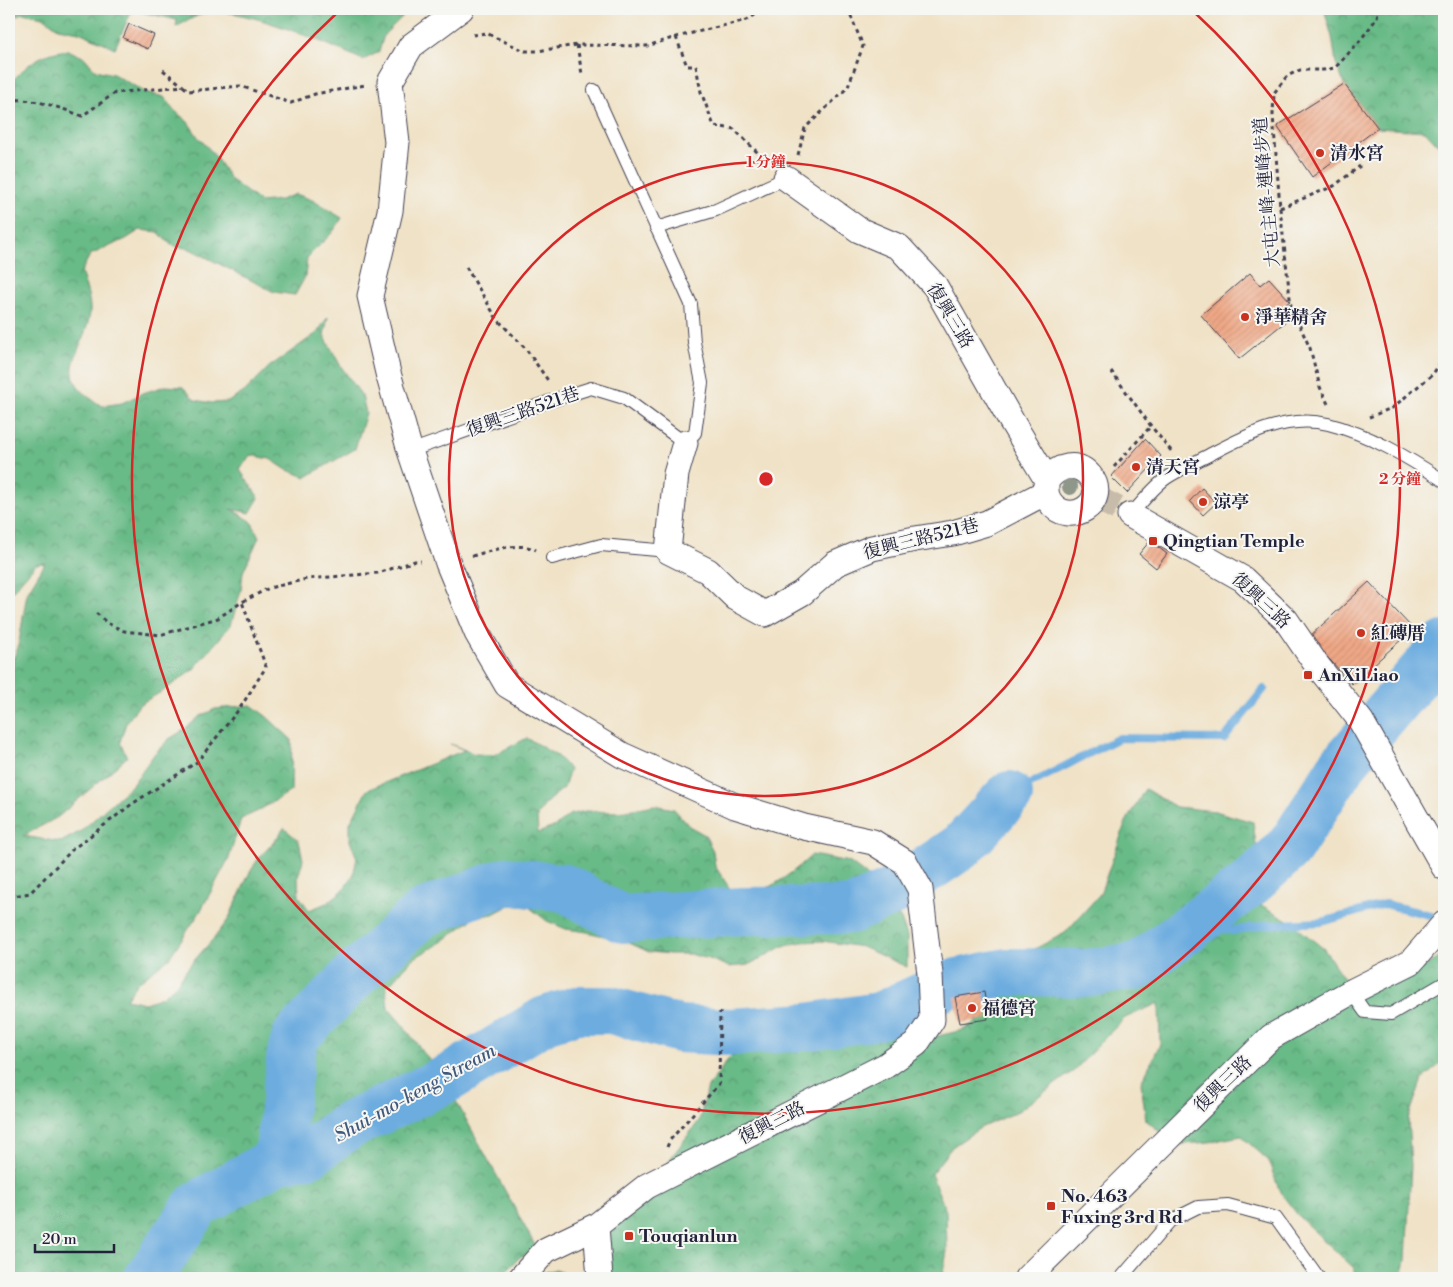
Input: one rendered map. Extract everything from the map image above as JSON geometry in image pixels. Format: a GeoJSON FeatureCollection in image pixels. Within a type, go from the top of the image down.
{"type":"FeatureCollection","features":[{"type":"Feature","properties":{"kind":"street"},"geometry":{"type":"LineString","coordinates":[[448,563],[410,451],[388,373],[370,296],[390,211],[397,142],[390,82],[411,46],[461,9]]}},
{"type":"Feature","properties":{"kind":"street","name":"復興三路"},"geometry":{"type":"LineString","coordinates":[[786,178],[859,230],[899,248],[935,286],[1046,486],[1048,499],[1059,510],[1066,513],[1074,513],[1082,511],[1088,506],[1095,497],[1095,488]]}},
{"type":"Feature","properties":{"kind":"street"},"geometry":{"type":"LineString","coordinates":[[668,551],[676,474],[685,443]]}},
{"type":"Feature","properties":{"kind":"street"},"geometry":{"type":"LineString","coordinates":[[1046,486],[1053,472],[1069,466],[1086,472],[1092,479],[1095,488]]}},
{"type":"Feature","properties":{"kind":"street","name":"復興三路521巷"},"geometry":{"type":"LineString","coordinates":[[668,551],[708,571],[736,598],[765,614],[802,593],[835,564],[872,548],[915,538],[953,533],[987,522],[1046,486]]}},
{"type":"Feature","properties":{"kind":"street","name":"復興三路"},"geometry":{"type":"LineString","coordinates":[[1130,515],[1243,579],[1286,620],[1316,664],[1361,721],[1444,867]]}},
{"type":"Feature","properties":{"kind":"street","name":"復興三路"},"geometry":{"type":"LineString","coordinates":[[448,563],[477,633],[507,685],[622,755],[727,802],[804,827],[873,842],[905,862],[920,889],[930,974],[932,1020],[916,1044],[885,1066],[647,1186],[596,1226],[546,1250],[520,1278]]}},
{"type":"Feature","properties":{"kind":"street","name":"復興三路"},"geometry":{"type":"LineString","coordinates":[[1027,1278],[1271,1037],[1351,992],[1411,962],[1444,924]]}},
{"type":"Feature","properties":{"kind":"street"},"geometry":{"type":"LineString","coordinates":[[596,1226],[600,1278]]}},
{"type":"Feature","properties":{"kind":"lane"},"geometry":{"type":"LineString","coordinates":[[594,90],[691,304],[694,342],[702,383],[695,433],[685,443]]}},
{"type":"Feature","properties":{"kind":"lane"},"geometry":{"type":"LineString","coordinates":[[656,228],[716,210],[786,178]]}},
{"type":"Feature","properties":{"kind":"lane","name":"復興三路521巷"},"geometry":{"type":"LineString","coordinates":[[410,451],[591,388],[624,398],[685,443]]}},
{"type":"Feature","properties":{"kind":"lane"},"geometry":{"type":"LineString","coordinates":[[1130,515],[1167,478],[1186,467],[1238,440],[1270,427],[1293,422],[1327,424],[1366,437],[1426,469],[1444,481]]}},
{"type":"Feature","properties":{"kind":"lane"},"geometry":{"type":"LineString","coordinates":[[552,558],[601,545],[668,551]]}},
{"type":"Feature","properties":{"kind":"lane"},"geometry":{"type":"LineString","coordinates":[[1351,992],[1365,1012],[1391,1014],[1444,983]]}},
{"type":"Feature","properties":{"kind":"lane"},"geometry":{"type":"LineString","coordinates":[[1121,1278],[1170,1221],[1198,1207],[1228,1205],[1276,1218],[1319,1278]]}},
{"type":"Feature","properties":{"kind":"path"},"geometry":{"type":"LineString","coordinates":[[469,36],[476,33],[486,33],[525,51],[577,45],[647,46],[747,20],[764,9]]}},
{"type":"Feature","properties":{"kind":"path"},"geometry":{"type":"LineString","coordinates":[[676,37],[687,66],[696,66],[701,92],[714,126],[734,129],[786,178],[796,162],[805,128],[848,87],[863,46],[848,9]]}},
{"type":"Feature","properties":{"kind":"path","name":"大屯主峰-連峰步道"},"geometry":{"type":"LineString","coordinates":[[1327,424],[1333,418],[1331,411],[1320,388],[1310,348],[1291,307],[1280,208],[1273,115],[1274,93],[1287,76],[1300,70],[1335,68],[1345,59],[1377,18],[1378,9]]}},
{"type":"Feature","properties":{"kind":"path"},"geometry":{"type":"LineString","coordinates":[[577,45],[582,76],[594,90]]}},
{"type":"Feature","properties":{"kind":"path"},"geometry":{"type":"LineString","coordinates":[[163,70],[189,91],[240,86],[291,103],[315,94],[390,82]]}},
{"type":"Feature","properties":{"kind":"path"},"geometry":{"type":"LineString","coordinates":[[9,100],[23,99],[57,106],[82,116],[114,93],[183,86]]}},
{"type":"Feature","properties":{"kind":"path"},"geometry":{"type":"LineString","coordinates":[[1280,208],[1334,186],[1360,166]]}},
{"type":"Feature","properties":{"kind":"path"},"geometry":{"type":"LineString","coordinates":[[466,268],[497,319],[526,349],[548,381],[552,400]]}},
{"type":"Feature","properties":{"kind":"path"},"geometry":{"type":"LineString","coordinates":[[1360,416],[1369,417],[1392,408],[1433,374],[1444,357]]}},
{"type":"Feature","properties":{"kind":"path"},"geometry":{"type":"LineString","coordinates":[[1110,371],[1151,426],[1186,467]]}},
{"type":"Feature","properties":{"kind":"path"},"geometry":{"type":"LineString","coordinates":[[1095,488],[1151,426]]}},
{"type":"Feature","properties":{"kind":"path"},"geometry":{"type":"LineString","coordinates":[[96,613],[107,623],[124,631],[160,635],[218,618],[242,602],[269,588],[306,579],[378,573],[415,561],[448,563],[495,549],[528,546],[552,558]]}},
{"type":"Feature","properties":{"kind":"path"},"geometry":{"type":"LineString","coordinates":[[9,897],[30,893],[73,849],[132,804],[197,762],[240,708],[266,667],[242,602]]}},
{"type":"Feature","properties":{"kind":"path"},"geometry":{"type":"LineString","coordinates":[[670,1140],[718,1084],[720,1012]]}},
{"type":"Feature","properties":{"kind":"green space"},"geometry":{"type":"Polygon","coordinates":[[[9,9],[410,9],[384,35],[379,52],[363,60],[266,21],[227,12],[203,14],[176,27],[177,20],[132,10],[115,48],[79,32],[58,28],[43,17],[23,13],[9,19],[9,9]]]}},
{"type":"Feature","properties":{"kind":"green space"},"geometry":{"type":"Polygon","coordinates":[[[1324,9],[1444,9],[1444,151],[1425,131],[1378,128],[1344,84],[1336,63],[1332,37],[1324,9]]]}},
{"type":"Feature","properties":{"kind":"green space"},"geometry":{"type":"Polygon","coordinates":[[[68,50],[85,58],[95,70],[113,74],[145,92],[164,97],[175,111],[188,122],[231,180],[260,202],[280,200],[296,194],[312,200],[342,218],[332,233],[307,258],[305,277],[295,295],[274,292],[190,249],[171,245],[158,232],[140,230],[126,239],[90,255],[81,272],[89,297],[90,313],[77,353],[73,374],[77,384],[86,395],[102,406],[122,403],[143,393],[165,386],[183,387],[195,400],[212,403],[228,402],[244,392],[269,367],[317,333],[328,317],[324,335],[340,365],[362,396],[366,413],[355,449],[306,477],[287,470],[270,459],[250,455],[240,470],[259,498],[250,513],[231,509],[251,521],[259,537],[243,572],[241,590],[231,625],[193,670],[140,704],[126,723],[120,742],[127,757],[58,817],[23,836],[61,842],[81,831],[132,785],[155,753],[169,739],[184,730],[199,717],[215,709],[251,705],[292,740],[291,791],[241,819],[229,858],[200,912],[169,958],[137,983],[126,999],[145,1003],[162,997],[176,985],[190,965],[228,920],[258,859],[284,828],[299,841],[303,860],[298,877],[299,896],[309,910],[327,903],[342,891],[353,876],[357,858],[350,841],[350,823],[367,790],[465,750],[475,754],[494,755],[527,738],[557,756],[570,769],[564,788],[549,800],[537,815],[538,833],[556,826],[569,815],[585,811],[619,812],[654,805],[674,809],[689,826],[705,835],[713,851],[715,866],[734,895],[753,894],[771,886],[812,855],[849,862],[865,874],[890,903],[901,919],[907,936],[907,967],[862,947],[822,941],[802,942],[784,946],[748,965],[729,967],[690,954],[649,952],[625,941],[566,929],[547,921],[529,907],[510,905],[493,914],[475,917],[443,941],[413,959],[386,988],[388,1008],[445,1081],[537,1249],[520,1257],[500,1278],[9,1278],[9,668],[18,648],[27,593],[45,563],[36,564],[9,595],[9,84],[23,70],[41,57],[68,50]]]}},
{"type":"Feature","properties":{"kind":"green space"},"geometry":{"type":"Polygon","coordinates":[[[1145,789],[1176,807],[1215,811],[1253,822],[1258,860],[1256,902],[1289,921],[1324,949],[1344,979],[1387,984],[1424,967],[1444,954],[1444,1061],[1422,1079],[1408,1119],[1411,1166],[1406,1260],[1402,1278],[1356,1278],[1354,1268],[1300,1218],[1280,1192],[1268,1160],[1241,1136],[1209,1142],[1175,1145],[1146,1120],[1141,1083],[1160,1044],[1159,1003],[1125,1018],[1075,1070],[1018,1111],[980,1128],[952,1147],[931,1174],[946,1211],[947,1251],[942,1278],[609,1278],[607,1236],[611,1226],[651,1193],[673,1155],[699,1121],[708,1087],[729,1058],[760,1043],[806,1006],[860,1003],[915,1017],[921,1040],[963,1030],[994,1011],[1027,953],[1065,933],[1100,894],[1126,822],[1145,789]]]}},
{"type":"Feature","properties":{"kind":"green space"},"geometry":{"type":"Polygon","coordinates":[[[556,1269],[572,1278],[534,1278],[537,1275],[556,1269]]]}},
{"type":"Feature","properties":{"kind":"building"},"geometry":{"type":"Polygon","coordinates":[[[129,24],[154,35],[148,49],[123,38],[129,24]]]}},
{"type":"Feature","properties":{"kind":"building","name":"清水宮"},"geometry":{"type":"Polygon","coordinates":[[[1344,84],[1378,128],[1312,177],[1277,126],[1344,84]]]}},
{"type":"Feature","properties":{"kind":"building","name":"淨華精舍"},"geometry":{"type":"Polygon","coordinates":[[[1250,273],[1260,285],[1269,278],[1290,301],[1281,308],[1290,318],[1239,359],[1201,315],[1250,273]]]}},
{"type":"Feature","properties":{"kind":"building","name":"清天宮"},"geometry":{"type":"Polygon","coordinates":[[[1145,439],[1161,456],[1127,493],[1111,477],[1145,439]]]}},
{"type":"Feature","properties":{"kind":"building","name":"涼亭"},"geometry":{"type":"Polygon","coordinates":[[[1202,488],[1216,503],[1203,515],[1190,501],[1202,488]]]}},
{"type":"Feature","properties":{"kind":"building"},"geometry":{"type":"Polygon","coordinates":[[[1150,541],[1167,554],[1156,568],[1139,554],[1150,541]]]}},
{"type":"Feature","properties":{"kind":"building","name":"紅磚厝"},"geometry":{"type":"Polygon","coordinates":[[[1369,582],[1413,629],[1352,684],[1309,637],[1369,582]]]}},
{"type":"Feature","properties":{"kind":"building","name":"福德宮"},"geometry":{"type":"Polygon","coordinates":[[[984,992],[988,1019],[960,1023],[955,997],[984,992]]]}},
{"type":"Feature","properties":{"kind":"waterway","name":"Shui-mo-keng Stream"},"geometry":{"type":"LineString","coordinates":[[148,1278],[197,1205],[278,1159],[309,1154],[348,1126],[449,1078],[545,1020],[576,1010],[611,1010],[679,1029],[731,1032],[807,1027],[879,1016],[952,983],[1007,972],[1087,973],[1138,966],[1252,882],[1290,847],[1343,764],[1444,645]]}},
{"type":"Feature","properties":{"kind":"waterway"},"geometry":{"type":"LineString","coordinates":[[1009,795],[1119,738],[1224,739],[1264,689]]}},
{"type":"Feature","properties":{"kind":"waterway"},"geometry":{"type":"LineString","coordinates":[[278,1159],[291,1053],[296,1036],[355,975],[423,913],[507,881],[565,888],[622,919],[743,911],[851,910],[897,890],[962,846],[1009,795]]}},
{"type":"Feature","properties":{"kind":"waterway"},"geometry":{"type":"LineString","coordinates":[[1199,922],[1232,931],[1264,925],[1322,922],[1385,904],[1430,915]]}},
{"type":"Feature","properties":{"kind":"tunnel"},"geometry":{"type":"LineString","coordinates":[[1095,497],[1130,515]]}},
{"type":"Feature","properties":{"kind":"place","name":"清水宮"},"geometry":{"type":"Point","coordinates":[1320,153]}},
{"type":"Feature","properties":{"kind":"place","name":"淨華精舍"},"geometry":{"type":"Point","coordinates":[1245,317]}},
{"type":"Feature","properties":{"kind":"place","name":"清天宮"},"geometry":{"type":"Point","coordinates":[1136,467]}},
{"type":"Feature","properties":{"kind":"place","name":"涼亭"},"geometry":{"type":"Point","coordinates":[1203,502]}},
{"type":"Feature","properties":{"kind":"place","name":"Qingtian Temple"},"geometry":{"type":"Point","coordinates":[1153,541]}},
{"type":"Feature","properties":{"kind":"place","name":"紅磚厝"},"geometry":{"type":"Point","coordinates":[1361,633]}},
{"type":"Feature","properties":{"kind":"place","name":"AnXiLiao"},"geometry":{"type":"Point","coordinates":[1308,675]}},
{"type":"Feature","properties":{"kind":"place","name":"福德宮"},"geometry":{"type":"Point","coordinates":[972,1008]}},
{"type":"Feature","properties":{"kind":"place","name":"No. 463 Fuxing 3rd Rd"},"geometry":{"type":"Point","coordinates":[1051,1206]}},
{"type":"Feature","properties":{"kind":"place","name":"Touqianlun"},"geometry":{"type":"Point","coordinates":[629,1236]}}]}
